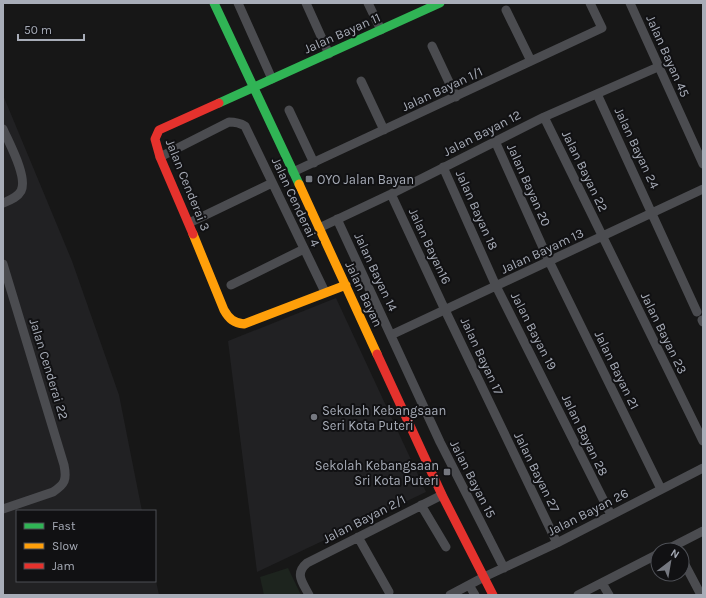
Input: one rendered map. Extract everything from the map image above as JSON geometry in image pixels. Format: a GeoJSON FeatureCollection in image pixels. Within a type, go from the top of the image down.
{"type":"FeatureCollection","features":[{"type":"Feature","properties":{"kind":"street","name":"Jalan Bayan"},"geometry":{"type":"LineString","coordinates":[[214,3],[442,495],[493,595]]}},
{"type":"Feature","properties":{"kind":"street"},"geometry":{"type":"LineString","coordinates":[[238,3],[272,79]]}},
{"type":"Feature","properties":{"kind":"street"},"geometry":{"type":"LineString","coordinates":[[306,3],[329,54]]}},
{"type":"Feature","properties":{"kind":"street"},"geometry":{"type":"LineString","coordinates":[[368,3],[381,30]]}},
{"type":"Feature","properties":{"kind":"street","name":"Jalan Bayan 1/1"},"geometry":{"type":"LineString","coordinates":[[293,172],[602,28],[590,3]]}},
{"type":"Feature","properties":{"kind":"street","name":"Jalan Bayan 45"},"geometry":{"type":"LineString","coordinates":[[630,3],[703,164]]}},
{"type":"Feature","properties":{"kind":"street","name":"Jalan Bayan 11"},"geometry":{"type":"LineString","coordinates":[[254,88],[435,4]]}},
{"type":"Feature","properties":{"kind":"street"},"geometry":{"type":"LineString","coordinates":[[506,10],[531,61]]}},
{"type":"Feature","properties":{"kind":"street"},"geometry":{"type":"LineString","coordinates":[[432,46],[456,97]]}},
{"type":"Feature","properties":{"kind":"street","name":"Jalan Bayan 12"},"geometry":{"type":"LineString","coordinates":[[319,228],[391,194],[544,117],[658,67]]}},
{"type":"Feature","properties":{"kind":"street"},"geometry":{"type":"LineString","coordinates":[[361,81],[384,130]]}},
{"type":"Feature","properties":{"kind":"street","name":"Jalan Cenderai 3"},"geometry":{"type":"LineString","coordinates":[[254,88],[159,130],[155,140],[160,157],[189,223],[224,310],[233,322],[244,324],[325,292]]}},
{"type":"Feature","properties":{"kind":"street","name":"Jalan Bayan 24"},"geometry":{"type":"LineString","coordinates":[[597,94],[701,318]]}},
{"type":"Feature","properties":{"kind":"street"},"geometry":{"type":"LineString","coordinates":[[289,110],[314,163]]}},
{"type":"Feature","properties":{"kind":"street","name":"Jalan Bayan 22"},"geometry":{"type":"LineString","coordinates":[[544,117],[602,236]]}},
{"type":"Feature","properties":{"kind":"street","name":"Jalan Cenderai 4"},"geometry":{"type":"LineString","coordinates":[[160,157],[229,122],[235,122],[245,126],[325,292]]}},
{"type":"Feature","properties":{"kind":"street"},"geometry":{"type":"LineString","coordinates":[[3,129],[20,168],[22,180],[21,191],[14,198],[3,203]]}},
{"type":"Feature","properties":{"kind":"street","name":"Jalan Bayan 20"},"geometry":{"type":"LineString","coordinates":[[495,141],[549,261]]}},
{"type":"Feature","properties":{"kind":"street","name":"Jalan Bayan 18"},"geometry":{"type":"LineString","coordinates":[[443,167],[496,286]]}},
{"type":"Feature","properties":{"kind":"street"},"geometry":{"type":"LineString","coordinates":[[189,223],[272,183]]}},
{"type":"Feature","properties":{"kind":"street","name":"Jalan Bayam 13"},"geometry":{"type":"LineString","coordinates":[[391,335],[703,190]]}},
{"type":"Feature","properties":{"kind":"street","name":"Jalan Bayan16"},"geometry":{"type":"LineString","coordinates":[[391,194],[445,310]]}},
{"type":"Feature","properties":{"kind":"street","name":"Jalan Bayan 14"},"geometry":{"type":"LineString","coordinates":[[337,219],[391,335]]}},
{"type":"Feature","properties":{"kind":"street","name":"Jalan Bayan 23"},"geometry":{"type":"LineString","coordinates":[[602,236],[703,441]]}},
{"type":"Feature","properties":{"kind":"street"},"geometry":{"type":"LineString","coordinates":[[231,285],[304,249]]}},
{"type":"Feature","properties":{"kind":"street","name":"Jalan Bayan 21"},"geometry":{"type":"LineString","coordinates":[[549,261],[661,489]]}},
{"type":"Feature","properties":{"kind":"street","name":"Jalan Cenderai 22"},"geometry":{"type":"LineString","coordinates":[[3,264],[66,474],[65,482],[60,488],[53,492],[3,509]]}},
{"type":"Feature","properties":{"kind":"street"},"geometry":{"type":"LineString","coordinates":[[325,292],[346,285]]}},
{"type":"Feature","properties":{"kind":"street","name":"Jalan Bayan 19"},"geometry":{"type":"LineString","coordinates":[[496,286],[548,388]]}},
{"type":"Feature","properties":{"kind":"street","name":"Jalan Bayan 17"},"geometry":{"type":"LineString","coordinates":[[445,310],[494,413]]}},
{"type":"Feature","properties":{"kind":"street","name":"Jalan Bayan 15"},"geometry":{"type":"LineString","coordinates":[[391,335],[440,442],[504,568]]}},
{"type":"Feature","properties":{"kind":"street","name":"Jalan Bayan 28"},"geometry":{"type":"LineString","coordinates":[[548,388],[611,515]]}},
{"type":"Feature","properties":{"kind":"street","name":"Jalan Bayan 27"},"geometry":{"type":"LineString","coordinates":[[494,413],[557,543]]}},
{"type":"Feature","properties":{"kind":"street","name":"Jalan Bayan 26"},"geometry":{"type":"LineString","coordinates":[[450,595],[484,577],[557,543],[703,468]]}},
{"type":"Feature","properties":{"kind":"street","name":"Jalan Bayan 2/1"},"geometry":{"type":"LineString","coordinates":[[309,595],[300,575],[300,570],[307,563],[442,495]]}},
{"type":"Feature","properties":{"kind":"street"},"geometry":{"type":"LineString","coordinates":[[421,505],[446,547]]}},
{"type":"Feature","properties":{"kind":"street"},"geometry":{"type":"LineString","coordinates":[[686,542],[703,531]]}},
{"type":"Feature","properties":{"kind":"street"},"geometry":{"type":"LineString","coordinates":[[358,537],[389,592]]}},
{"type":"Feature","properties":{"kind":"street"},"geometry":{"type":"LineString","coordinates":[[578,595],[650,558]]}},
{"type":"Feature","properties":{"kind":"street"},"geometry":{"type":"LineString","coordinates":[[690,574],[701,595]]}},
{"type":"Feature","properties":{"kind":"street"},"geometry":{"type":"LineString","coordinates":[[602,583],[609,595]]}},
{"type":"Feature","properties":{"kind":"street"},"geometry":{"type":"LineString","coordinates":[[470,585],[474,595]]}},
{"type":"Feature","properties":{"kind":"shaded area"},"geometry":{"type":"Polygon","coordinates":[[[3,95],[72,261],[119,395],[142,510],[16,510],[16,582],[156,582],[156,581],[159,595],[3,595],[3,95]]]}},
{"type":"Feature","properties":{"kind":"shaded area","name":"Sekolah Kebangsaan Seri Kota Puteri"},"geometry":{"type":"Polygon","coordinates":[[[336,298],[426,492],[257,572],[228,341],[336,298]]]}},
{"type":"Feature","properties":{"kind":"shaded area"},"geometry":{"type":"Polygon","coordinates":[[[288,568],[301,595],[264,595],[260,577],[288,568]]]}},
{"type":"Feature","properties":{"kind":"traffic: fast"},"geometry":{"type":"LineString","coordinates":[[214,3],[299,184]]}},
{"type":"Feature","properties":{"kind":"traffic: fast"},"geometry":{"type":"LineString","coordinates":[[219,103],[440,3]]}},
{"type":"Feature","properties":{"kind":"traffic: slow"},"geometry":{"type":"LineString","coordinates":[[299,184],[377,354]]}},
{"type":"Feature","properties":{"kind":"traffic: slow"},"geometry":{"type":"LineString","coordinates":[[193,234],[224,310],[228,316],[237,323],[244,324],[346,285]]}},
{"type":"Feature","properties":{"kind":"traffic: jam"},"geometry":{"type":"LineString","coordinates":[[193,234],[160,157],[155,139],[159,130],[219,103]]}},
{"type":"Feature","properties":{"kind":"traffic: jam"},"geometry":{"type":"LineString","coordinates":[[377,354],[442,495],[493,595]]}},
{"type":"Feature","properties":{"kind":"place","name":"OYO Jalan Bayan"},"geometry":{"type":"Point","coordinates":[309,179]}},
{"type":"Feature","properties":{"kind":"place","name":"Sekolah Kebangsaan Seri Kota Puteri"},"geometry":{"type":"Point","coordinates":[314,417]}},
{"type":"Feature","properties":{"kind":"place","name":"Sekolah Kebangsaan Sri Kota Puteri"},"geometry":{"type":"Point","coordinates":[447,472]}}]}
